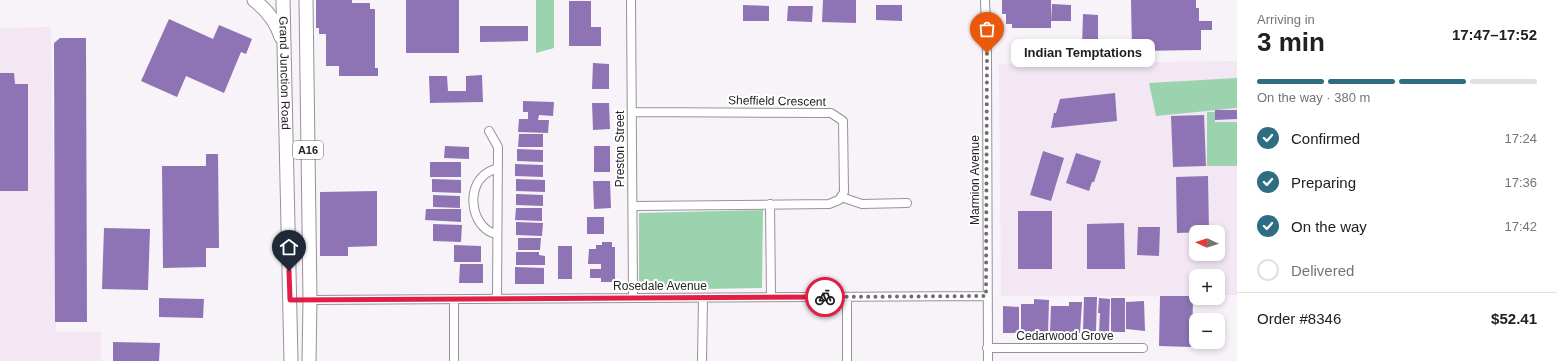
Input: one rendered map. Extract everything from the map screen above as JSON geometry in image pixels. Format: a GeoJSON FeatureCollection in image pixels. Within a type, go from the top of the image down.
{"type":"FeatureCollection","features":[{"type":"Feature","properties":{"kind":"highway"},"geometry":{"type":"LineString","coordinates":[[254,0],[269,13],[278,26],[284,44]]}},
{"type":"Feature","properties":{"kind":"highway","name":"Grand Junction Road"},"geometry":{"type":"LineString","coordinates":[[283,0],[291,361]]}},
{"type":"Feature","properties":{"kind":"highway","name":"Grand Junction Road"},"geometry":{"type":"LineString","coordinates":[[306,0],[310,300],[309,361]]}},
{"type":"Feature","properties":{"kind":"highway"},"geometry":{"type":"LineString","coordinates":[[290,300],[310,300]]}},
{"type":"Feature","properties":{"kind":"street","name":"Preston Street"},"geometry":{"type":"LineString","coordinates":[[632,0],[633,297]]}},
{"type":"Feature","properties":{"kind":"street","name":"Marmion Avenue"},"geometry":{"type":"LineString","coordinates":[[985,0],[987,53],[986,296],[988,361]]}},
{"type":"Feature","properties":{"kind":"street","name":"Sheffield Crescent"},"geometry":{"type":"LineString","coordinates":[[632,112],[831,113],[843,121],[844,192],[841,197]]}},
{"type":"Feature","properties":{"kind":"street"},"geometry":{"type":"LineString","coordinates":[[489,131],[498,147],[497,299]]}},
{"type":"Feature","properties":{"kind":"street"},"geometry":{"type":"LineString","coordinates":[[497,234],[488,232],[480,225],[477,219],[474,204],[478,181],[486,173],[498,168]]}},
{"type":"Feature","properties":{"kind":"street"},"geometry":{"type":"LineString","coordinates":[[632,206],[829,204],[839,200],[841,197],[862,204],[906,203]]}},
{"type":"Feature","properties":{"kind":"street"},"geometry":{"type":"LineString","coordinates":[[770,204],[770,297]]}},
{"type":"Feature","properties":{"kind":"street","name":"Rosedale Avenue"},"geometry":{"type":"LineString","coordinates":[[310,300],[986,296]]}},
{"type":"Feature","properties":{"kind":"street"},"geometry":{"type":"LineString","coordinates":[[847,297],[847,361]]}},
{"type":"Feature","properties":{"kind":"street"},"geometry":{"type":"LineString","coordinates":[[702,361],[703,298]]}},
{"type":"Feature","properties":{"kind":"street"},"geometry":{"type":"LineString","coordinates":[[454,300],[454,361]]}},
{"type":"Feature","properties":{"kind":"street","name":"Cedarwood Grove"},"geometry":{"type":"LineString","coordinates":[[987,348],[1143,348]]}},
{"type":"Feature","properties":{"kind":"shaded area"},"geometry":{"type":"Polygon","coordinates":[[[51,27],[56,332],[101,332],[101,361],[0,361],[0,28],[51,27]]]}},
{"type":"Feature","properties":{"kind":"shaded area"},"geometry":{"type":"Polygon","coordinates":[[[1237,61],[1237,295],[1225,295],[1225,269],[1189,269],[1189,296],[1001,296],[999,64],[1237,61]]]}},
{"type":"Feature","properties":{"kind":"green space"},"geometry":{"type":"Polygon","coordinates":[[[536,0],[554,0],[554,48],[536,53],[536,0]]]}},
{"type":"Feature","properties":{"kind":"green space"},"geometry":{"type":"Polygon","coordinates":[[[1237,78],[1237,108],[1156,116],[1149,83],[1237,78]]]}},
{"type":"Feature","properties":{"kind":"green space"},"geometry":{"type":"Polygon","coordinates":[[[1207,112],[1215,112],[1215,122],[1237,122],[1237,166],[1207,166],[1207,112]]]}},
{"type":"Feature","properties":{"kind":"green space"},"geometry":{"type":"Polygon","coordinates":[[[763,210],[762,288],[639,290],[639,213],[763,210]]]}},
{"type":"Feature","properties":{"kind":"building"},"geometry":{"type":"Polygon","coordinates":[[[316,0],[352,0],[352,3],[370,3],[370,9],[375,9],[375,68],[378,68],[378,76],[339,76],[339,66],[326,66],[326,34],[319,34],[319,28],[316,28],[316,0]]]}},
{"type":"Feature","properties":{"kind":"building"},"geometry":{"type":"Polygon","coordinates":[[[406,0],[459,0],[459,53],[406,53],[406,0]]]}},
{"type":"Feature","properties":{"kind":"building"},"geometry":{"type":"Polygon","coordinates":[[[823,0],[856,0],[856,23],[822,22],[823,0]]]}},
{"type":"Feature","properties":{"kind":"building"},"geometry":{"type":"Polygon","coordinates":[[[1002,0],[1051,0],[1051,28],[1012,28],[1012,24],[1006,24],[1006,14],[1002,14],[1002,0]]]}},
{"type":"Feature","properties":{"kind":"building"},"geometry":{"type":"Polygon","coordinates":[[[1131,0],[1196,0],[1196,8],[1199,8],[1199,21],[1212,21],[1212,30],[1201,30],[1201,50],[1132,51],[1131,0]]]}},
{"type":"Feature","properties":{"kind":"building"},"geometry":{"type":"Polygon","coordinates":[[[569,1],[591,1],[591,27],[601,27],[601,46],[569,46],[569,1]]]}},
{"type":"Feature","properties":{"kind":"building"},"geometry":{"type":"Polygon","coordinates":[[[1052,4],[1071,5],[1071,21],[1051,21],[1052,4]]]}},
{"type":"Feature","properties":{"kind":"building"},"geometry":{"type":"Polygon","coordinates":[[[743,5],[769,6],[769,21],[743,21],[743,5]]]}},
{"type":"Feature","properties":{"kind":"building"},"geometry":{"type":"Polygon","coordinates":[[[876,5],[902,5],[902,21],[876,20],[876,5]]]}},
{"type":"Feature","properties":{"kind":"building"},"geometry":{"type":"Polygon","coordinates":[[[788,6],[813,6],[812,22],[787,21],[788,6]]]}},
{"type":"Feature","properties":{"kind":"building"},"geometry":{"type":"Polygon","coordinates":[[[1083,14],[1098,15],[1098,47],[1082,47],[1083,14]]]}},
{"type":"Feature","properties":{"kind":"building"},"geometry":{"type":"Polygon","coordinates":[[[169,19],[213,39],[219,25],[252,39],[246,54],[241,52],[224,93],[186,76],[177,97],[141,81],[169,19]]]}},
{"type":"Feature","properties":{"kind":"building"},"geometry":{"type":"Polygon","coordinates":[[[480,26],[528,26],[528,41],[480,42],[480,26]]]}},
{"type":"Feature","properties":{"kind":"building"},"geometry":{"type":"Polygon","coordinates":[[[60,38],[86,38],[87,322],[55,322],[54,43],[60,38]]]}},
{"type":"Feature","properties":{"kind":"building"},"geometry":{"type":"Polygon","coordinates":[[[593,63],[609,64],[609,89],[592,89],[593,63]]]}},
{"type":"Feature","properties":{"kind":"building"},"geometry":{"type":"Polygon","coordinates":[[[0,73],[14,73],[15,84],[28,84],[28,191],[0,191],[0,73]]]}},
{"type":"Feature","properties":{"kind":"building"},"geometry":{"type":"Polygon","coordinates":[[[482,75],[483,102],[430,103],[429,76],[447,76],[448,91],[466,91],[466,76],[482,75]]]}},
{"type":"Feature","properties":{"kind":"building"},"geometry":{"type":"Polygon","coordinates":[[[1115,93],[1117,121],[1051,128],[1054,113],[1056,113],[1060,99],[1115,93]]]}},
{"type":"Feature","properties":{"kind":"building"},"geometry":{"type":"Polygon","coordinates":[[[523,101],[554,102],[553,116],[539,115],[538,120],[549,120],[548,133],[518,132],[519,119],[528,119],[528,112],[523,112],[523,101]]]}},
{"type":"Feature","properties":{"kind":"building"},"geometry":{"type":"Polygon","coordinates":[[[592,103],[609,103],[610,129],[593,130],[592,103]]]}},
{"type":"Feature","properties":{"kind":"building"},"geometry":{"type":"Polygon","coordinates":[[[1215,110],[1237,110],[1237,119],[1215,120],[1215,110]]]}},
{"type":"Feature","properties":{"kind":"building"},"geometry":{"type":"Polygon","coordinates":[[[1204,115],[1206,166],[1173,167],[1171,116],[1204,115]]]}},
{"type":"Feature","properties":{"kind":"building"},"geometry":{"type":"Polygon","coordinates":[[[519,134],[543,134],[543,147],[518,147],[519,134]]]}},
{"type":"Feature","properties":{"kind":"building"},"geometry":{"type":"Polygon","coordinates":[[[445,146],[469,147],[469,159],[444,158],[445,146]]]}},
{"type":"Feature","properties":{"kind":"building"},"geometry":{"type":"Polygon","coordinates":[[[594,146],[610,146],[610,172],[594,172],[594,146]]]}},
{"type":"Feature","properties":{"kind":"building"},"geometry":{"type":"Polygon","coordinates":[[[517,149],[543,150],[543,162],[517,161],[517,149]]]}},
{"type":"Feature","properties":{"kind":"building"},"geometry":{"type":"Polygon","coordinates":[[[1043,151],[1064,158],[1051,201],[1030,195],[1043,151]]]}},
{"type":"Feature","properties":{"kind":"building"},"geometry":{"type":"Polygon","coordinates":[[[1076,153],[1101,161],[1094,182],[1092,182],[1089,191],[1066,183],[1076,153]]]}},
{"type":"Feature","properties":{"kind":"building"},"geometry":{"type":"Polygon","coordinates":[[[206,154],[218,154],[219,248],[206,248],[206,267],[163,268],[162,166],[206,166],[206,154]]]}},
{"type":"Feature","properties":{"kind":"building"},"geometry":{"type":"Polygon","coordinates":[[[430,162],[461,162],[461,177],[430,177],[430,162]]]}},
{"type":"Feature","properties":{"kind":"building"},"geometry":{"type":"Polygon","coordinates":[[[515,164],[543,165],[543,177],[515,176],[515,164]]]}},
{"type":"Feature","properties":{"kind":"building"},"geometry":{"type":"Polygon","coordinates":[[[1208,176],[1209,225],[1189,225],[1189,233],[1177,233],[1176,177],[1208,176]]]}},
{"type":"Feature","properties":{"kind":"building"},"geometry":{"type":"Polygon","coordinates":[[[432,179],[461,180],[461,193],[432,192],[432,179]]]}},
{"type":"Feature","properties":{"kind":"building"},"geometry":{"type":"Polygon","coordinates":[[[516,179],[545,180],[545,192],[516,191],[516,179]]]}},
{"type":"Feature","properties":{"kind":"building"},"geometry":{"type":"Polygon","coordinates":[[[593,181],[610,181],[611,208],[594,209],[593,181]]]}},
{"type":"Feature","properties":{"kind":"building"},"geometry":{"type":"Polygon","coordinates":[[[377,191],[377,246],[348,247],[348,256],[320,256],[320,192],[377,191]]]}},
{"type":"Feature","properties":{"kind":"building"},"geometry":{"type":"Polygon","coordinates":[[[516,194],[543,195],[543,206],[516,205],[516,194]]]}},
{"type":"Feature","properties":{"kind":"building"},"geometry":{"type":"Polygon","coordinates":[[[433,195],[460,196],[460,208],[433,207],[433,195]]]}},
{"type":"Feature","properties":{"kind":"building"},"geometry":{"type":"Polygon","coordinates":[[[516,208],[542,208],[542,221],[515,220],[516,208]]]}},
{"type":"Feature","properties":{"kind":"building"},"geometry":{"type":"Polygon","coordinates":[[[426,209],[461,209],[461,222],[425,220],[426,209]]]}},
{"type":"Feature","properties":{"kind":"building"},"geometry":{"type":"Polygon","coordinates":[[[1018,211],[1052,211],[1052,269],[1018,269],[1018,211]]]}},
{"type":"Feature","properties":{"kind":"building"},"geometry":{"type":"Polygon","coordinates":[[[587,217],[604,217],[604,234],[587,234],[587,217]]]}},
{"type":"Feature","properties":{"kind":"building"},"geometry":{"type":"Polygon","coordinates":[[[516,222],[543,223],[542,236],[516,235],[516,222]]]}},
{"type":"Feature","properties":{"kind":"building"},"geometry":{"type":"Polygon","coordinates":[[[1124,223],[1125,269],[1087,269],[1087,224],[1124,223]]]}},
{"type":"Feature","properties":{"kind":"building"},"geometry":{"type":"Polygon","coordinates":[[[433,224],[462,225],[461,242],[433,241],[433,224]]]}},
{"type":"Feature","properties":{"kind":"building"},"geometry":{"type":"Polygon","coordinates":[[[1138,227],[1160,227],[1159,256],[1137,255],[1138,227]]]}},
{"type":"Feature","properties":{"kind":"building"},"geometry":{"type":"Polygon","coordinates":[[[104,228],[150,229],[148,290],[102,289],[104,228]]]}},
{"type":"Feature","properties":{"kind":"building"},"geometry":{"type":"Polygon","coordinates":[[[518,238],[541,238],[540,250],[518,250],[518,238]]]}},
{"type":"Feature","properties":{"kind":"building"},"geometry":{"type":"Polygon","coordinates":[[[602,242],[612,242],[612,247],[615,247],[615,282],[601,282],[601,278],[590,278],[590,269],[601,269],[601,264],[588,264],[589,249],[596,249],[596,245],[602,245],[602,242]]]}},
{"type":"Feature","properties":{"kind":"building"},"geometry":{"type":"Polygon","coordinates":[[[454,245],[481,246],[481,262],[454,262],[454,245]]]}},
{"type":"Feature","properties":{"kind":"building"},"geometry":{"type":"Polygon","coordinates":[[[558,246],[572,246],[572,279],[558,279],[558,246]]]}},
{"type":"Feature","properties":{"kind":"building"},"geometry":{"type":"Polygon","coordinates":[[[516,252],[539,252],[539,255],[545,256],[545,265],[516,265],[516,252]]]}},
{"type":"Feature","properties":{"kind":"building"},"geometry":{"type":"Polygon","coordinates":[[[460,264],[483,264],[483,283],[459,283],[460,264]]]}},
{"type":"Feature","properties":{"kind":"building"},"geometry":{"type":"Polygon","coordinates":[[[515,267],[544,268],[544,284],[515,284],[515,267]]]}},
{"type":"Feature","properties":{"kind":"building"},"geometry":{"type":"Polygon","coordinates":[[[1160,296],[1189,296],[1189,305],[1193,305],[1193,313],[1189,313],[1189,347],[1159,346],[1160,296]]]}},
{"type":"Feature","properties":{"kind":"building"},"geometry":{"type":"Polygon","coordinates":[[[1084,297],[1097,297],[1096,331],[1092,331],[1092,333],[1083,333],[1084,297]]]}},
{"type":"Feature","properties":{"kind":"building"},"geometry":{"type":"Polygon","coordinates":[[[159,298],[204,299],[203,318],[159,317],[159,298]]]}},
{"type":"Feature","properties":{"kind":"building"},"geometry":{"type":"Polygon","coordinates":[[[1099,298],[1110,299],[1109,333],[1099,333],[1099,298]]]}},
{"type":"Feature","properties":{"kind":"building"},"geometry":{"type":"Polygon","coordinates":[[[1111,298],[1125,298],[1125,332],[1111,332],[1111,298]]]}},
{"type":"Feature","properties":{"kind":"building"},"geometry":{"type":"Polygon","coordinates":[[[1034,299],[1049,300],[1048,335],[1043,335],[1042,337],[1038,337],[1038,333],[1033,332],[1033,336],[1025,336],[1025,333],[1021,332],[1021,304],[1034,304],[1034,299]]]}},
{"type":"Feature","properties":{"kind":"building"},"geometry":{"type":"Polygon","coordinates":[[[1144,301],[1145,331],[1126,329],[1126,302],[1144,301]]]}},
{"type":"Feature","properties":{"kind":"building"},"geometry":{"type":"Polygon","coordinates":[[[1069,302],[1082,302],[1080,333],[1067,333],[1067,335],[1060,334],[1060,332],[1050,332],[1051,306],[1069,306],[1069,302]]]}},
{"type":"Feature","properties":{"kind":"building"},"geometry":{"type":"Polygon","coordinates":[[[1003,306],[1019,307],[1019,333],[1003,333],[1003,306]]]}},
{"type":"Feature","properties":{"kind":"building"},"geometry":{"type":"Polygon","coordinates":[[[113,342],[160,343],[159,361],[113,361],[113,342]]]}},
{"type":"Feature","properties":{"kind":"way so far"},"geometry":{"type":"LineString","coordinates":[[825,297],[986,296],[987,53]]}},
{"type":"Feature","properties":{"kind":"place","name":"Indian Temptations"},"geometry":{"type":"Point","coordinates":[987,53]}},
{"type":"Feature","properties":{"kind":"route"},"geometry":{"type":"LineString","coordinates":[[289,271],[290,300],[825,297]]}}]}
